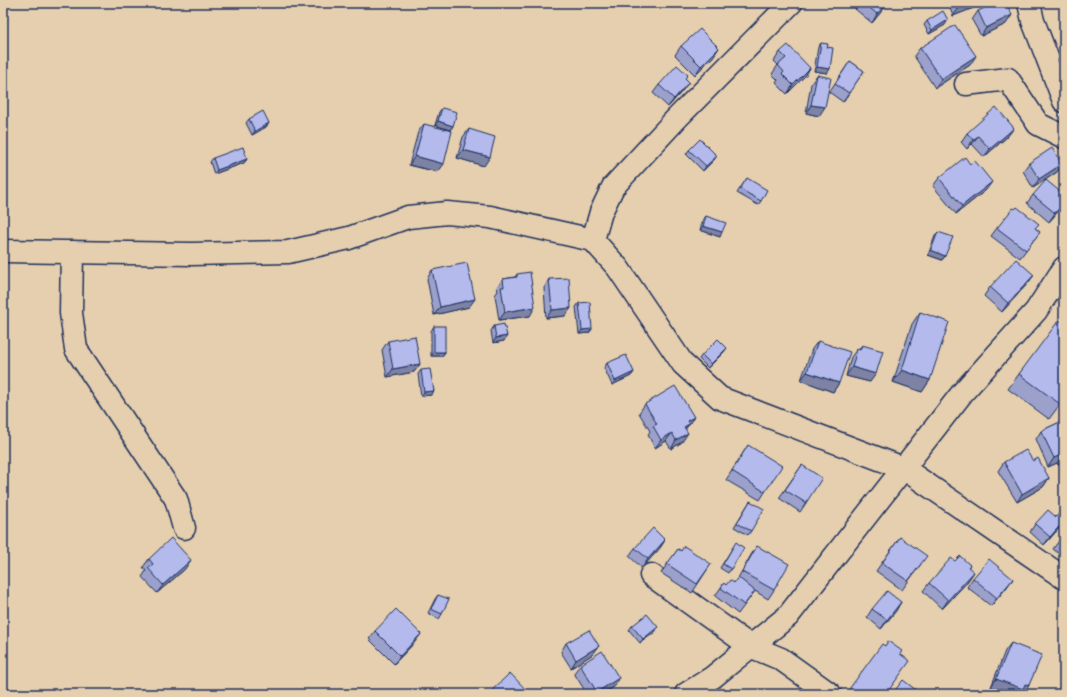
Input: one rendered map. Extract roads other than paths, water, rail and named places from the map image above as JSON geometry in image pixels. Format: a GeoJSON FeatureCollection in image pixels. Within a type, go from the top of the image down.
{"type":"FeatureCollection","features":[{"type":"Feature","properties":{"kind":"street"},"geometry":{"type":"LineString","coordinates":[[593,240],[601,212],[613,187],[677,118],[791,3]]}},
{"type":"Feature","properties":{"kind":"street"},"geometry":{"type":"LineString","coordinates":[[1029,3],[1033,21],[1064,101]]}},
{"type":"Feature","properties":{"kind":"street"},"geometry":{"type":"LineString","coordinates":[[966,84],[1008,79],[1038,124],[1064,137]]}},
{"type":"Feature","properties":{"kind":"street"},"geometry":{"type":"LineString","coordinates":[[3,251],[191,254],[288,252],[349,238],[408,217],[447,213],[490,217],[593,240],[618,268],[683,364],[720,398],[903,468],[1064,578]]}},
{"type":"Feature","properties":{"kind":"street"},"geometry":{"type":"LineString","coordinates":[[72,252],[71,313],[76,349],[176,499],[184,528]]}},
{"type":"Feature","properties":{"kind":"street"},"geometry":{"type":"LineString","coordinates":[[686,694],[713,677],[788,616],[963,392],[1036,311],[1064,268]]}},
{"type":"Feature","properties":{"kind":"street"},"geometry":{"type":"LineString","coordinates":[[651,575],[750,646],[781,660],[830,694]]}}]}
